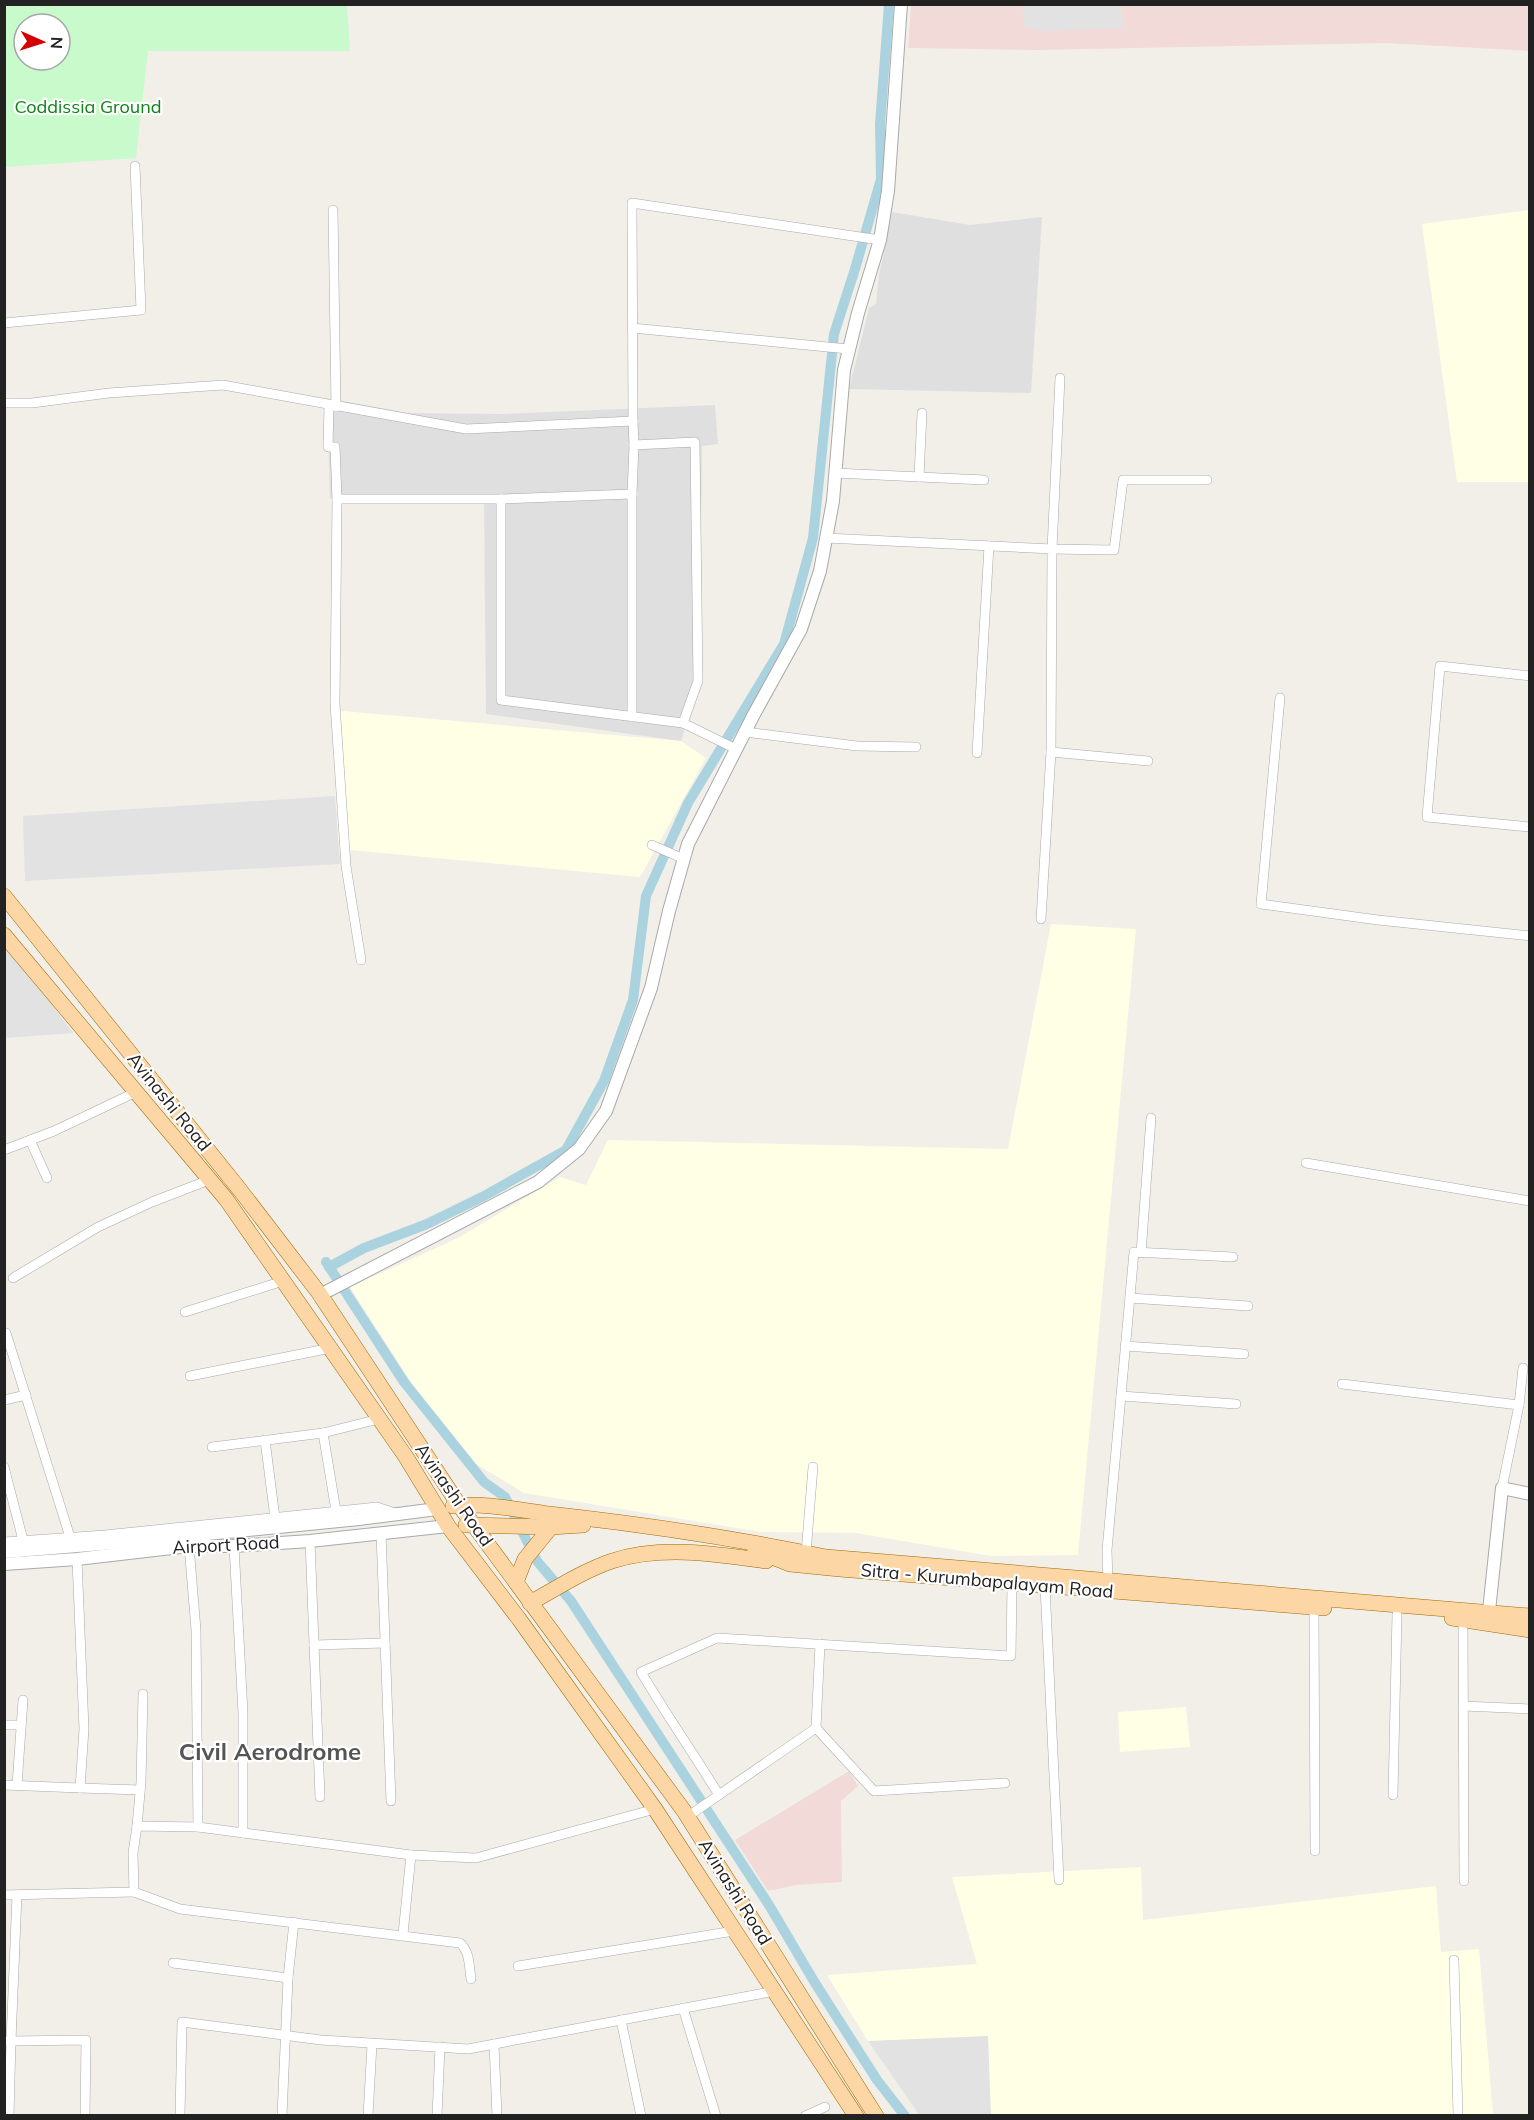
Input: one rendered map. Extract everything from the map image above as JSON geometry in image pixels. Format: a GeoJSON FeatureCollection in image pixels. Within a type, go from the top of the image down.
{"type":"FeatureCollection","features":[{"type":"Feature","properties":{"kind":"main road","name":"Avinashi Road"},"geometry":{"type":"LineString","coordinates":[[4,896],[240,1190],[320,1294],[459,1505],[516,1582],[535,1600],[686,1815],[876,2115]]}},
{"type":"Feature","properties":{"kind":"main road","name":"Avinashi Road"},"geometry":{"type":"LineString","coordinates":[[4,935],[226,1199],[406,1457],[448,1526],[519,1619],[665,1823],[856,2115]]}},
{"type":"Feature","properties":{"kind":"main road","name":"Sitra - Kurumbapalayam Road"},"geometry":{"type":"LineString","coordinates":[[437,1509],[459,1505],[528,1511],[797,1558],[1012,1584],[1108,1586],[1488,1617],[1530,1630]]}},
{"type":"Feature","properties":{"kind":"main road","name":"Sitra - Kurumbapalayam Road"},"geometry":{"type":"LineString","coordinates":[[448,1526],[596,1524],[797,1558],[825,1557],[1314,1608],[1463,1619],[1488,1617]]}},
{"type":"Feature","properties":{"kind":"main road"},"geometry":{"type":"LineString","coordinates":[[516,1582],[525,1559],[547,1526]]}},
{"type":"Feature","properties":{"kind":"main road"},"geometry":{"type":"LineString","coordinates":[[535,1600],[612,1561],[645,1553],[797,1558]]}},
{"type":"Feature","properties":{"kind":"main road"},"geometry":{"type":"LineString","coordinates":[[1488,1617],[1530,1616]]}},
{"type":"Feature","properties":{"kind":"main road"},"geometry":{"type":"LineString","coordinates":[[665,1823],[686,1815]]}},
{"type":"Feature","properties":{"kind":"street"},"geometry":{"type":"LineString","coordinates":[[320,1294],[538,1182],[579,1149],[606,1111],[651,988],[669,911],[678,857],[688,844],[735,748],[801,629],[820,572],[833,501],[844,349],[877,239],[888,191],[901,4]]}},
{"type":"Feature","properties":{"kind":"street"},"geometry":{"type":"LineString","coordinates":[[4,323],[141,310],[135,166]]}},
{"type":"Feature","properties":{"kind":"street"},"geometry":{"type":"LineString","coordinates":[[632,717],[634,445],[632,203],[877,239]]}},
{"type":"Feature","properties":{"kind":"street"},"geometry":{"type":"LineString","coordinates":[[333,210],[333,406],[328,447],[335,447],[337,499],[335,704],[346,866],[361,960]]}},
{"type":"Feature","properties":{"kind":"street"},"geometry":{"type":"LineString","coordinates":[[632,328],[844,349]]}},
{"type":"Feature","properties":{"kind":"street"},"geometry":{"type":"LineString","coordinates":[[1041,919],[1051,752],[1052,549],[1060,378]]}},
{"type":"Feature","properties":{"kind":"street"},"geometry":{"type":"LineString","coordinates":[[4,403],[32,403],[109,393],[223,385],[466,429],[633,421]]}},
{"type":"Feature","properties":{"kind":"street"},"geometry":{"type":"LineString","coordinates":[[919,477],[922,413]]}},
{"type":"Feature","properties":{"kind":"street"},"geometry":{"type":"LineString","coordinates":[[634,445],[695,442],[698,681],[683,723]]}},
{"type":"Feature","properties":{"kind":"street"},"geometry":{"type":"LineString","coordinates":[[835,473],[984,480]]}},
{"type":"Feature","properties":{"kind":"street"},"geometry":{"type":"LineString","coordinates":[[826,538],[1114,550],[1123,480],[1207,480]]}},
{"type":"Feature","properties":{"kind":"street"},"geometry":{"type":"LineString","coordinates":[[337,499],[501,499],[632,494]]}},
{"type":"Feature","properties":{"kind":"street"},"geometry":{"type":"LineString","coordinates":[[501,499],[501,700],[683,723],[735,748]]}},
{"type":"Feature","properties":{"kind":"street"},"geometry":{"type":"LineString","coordinates":[[977,753],[989,546]]}},
{"type":"Feature","properties":{"kind":"street"},"geometry":{"type":"LineString","coordinates":[[1530,676],[1440,666],[1427,817],[1530,827]]}},
{"type":"Feature","properties":{"kind":"street"},"geometry":{"type":"LineString","coordinates":[[1280,698],[1261,904],[1378,920],[1530,936]]}},
{"type":"Feature","properties":{"kind":"street"},"geometry":{"type":"LineString","coordinates":[[745,732],[857,746],[916,747]]}},
{"type":"Feature","properties":{"kind":"street"},"geometry":{"type":"LineString","coordinates":[[1051,752],[1148,761]]}},
{"type":"Feature","properties":{"kind":"street"},"geometry":{"type":"LineString","coordinates":[[656,847],[678,857]]}},
{"type":"Feature","properties":{"kind":"street"},"geometry":{"type":"LineString","coordinates":[[4,1150],[54,1131],[136,1092]]}},
{"type":"Feature","properties":{"kind":"street"},"geometry":{"type":"LineString","coordinates":[[1141,1253],[1151,1118]]}},
{"type":"Feature","properties":{"kind":"street"},"geometry":{"type":"LineString","coordinates":[[30,1140],[47,1178]]}},
{"type":"Feature","properties":{"kind":"street"},"geometry":{"type":"LineString","coordinates":[[1306,1163],[1530,1201]]}},
{"type":"Feature","properties":{"kind":"street"},"geometry":{"type":"LineString","coordinates":[[13,1278],[98,1227],[209,1180]]}},
{"type":"Feature","properties":{"kind":"street"},"geometry":{"type":"LineString","coordinates":[[1108,1586],[1107,1550],[1134,1252],[1233,1257]]}},
{"type":"Feature","properties":{"kind":"street"},"geometry":{"type":"LineString","coordinates":[[185,1312],[283,1281]]}},
{"type":"Feature","properties":{"kind":"street"},"geometry":{"type":"LineString","coordinates":[[1130,1298],[1248,1306]]}},
{"type":"Feature","properties":{"kind":"street"},"geometry":{"type":"LineString","coordinates":[[6,1334],[70,1537]]}},
{"type":"Feature","properties":{"kind":"street"},"geometry":{"type":"LineString","coordinates":[[1125,1346],[1245,1354]]}},
{"type":"Feature","properties":{"kind":"street"},"geometry":{"type":"LineString","coordinates":[[190,1376],[331,1348]]}},
{"type":"Feature","properties":{"kind":"street"},"geometry":{"type":"LineString","coordinates":[[1488,1617],[1502,1488],[1519,1405],[1523,1368]]}},
{"type":"Feature","properties":{"kind":"street"},"geometry":{"type":"LineString","coordinates":[[1342,1384],[1519,1405]]}},
{"type":"Feature","properties":{"kind":"street"},"geometry":{"type":"LineString","coordinates":[[4,1400],[26,1395]]}},
{"type":"Feature","properties":{"kind":"street"},"geometry":{"type":"LineString","coordinates":[[1121,1396],[1236,1404]]}},
{"type":"Feature","properties":{"kind":"street"},"geometry":{"type":"LineString","coordinates":[[212,1447],[323,1433],[379,1419]]}},
{"type":"Feature","properties":{"kind":"street"},"geometry":{"type":"LineString","coordinates":[[323,1433],[336,1511]]}},
{"type":"Feature","properties":{"kind":"street"},"geometry":{"type":"LineString","coordinates":[[264,1440],[276,1518]]}},
{"type":"Feature","properties":{"kind":"street"},"geometry":{"type":"LineString","coordinates":[[4,1467],[23,1540]]}},
{"type":"Feature","properties":{"kind":"street"},"geometry":{"type":"LineString","coordinates":[[797,1558],[813,1467]]}},
{"type":"Feature","properties":{"kind":"street"},"geometry":{"type":"LineString","coordinates":[[1502,1488],[1530,1494]]}},
{"type":"Feature","properties":{"kind":"street"},"geometry":{"type":"LineString","coordinates":[[4,1542],[377,1507],[397,1514]]}},
{"type":"Feature","properties":{"kind":"street","name":"Airport Road"},"geometry":{"type":"LineString","coordinates":[[4,1552],[359,1519],[437,1509]]}},
{"type":"Feature","properties":{"kind":"street","name":"Airport Road"},"geometry":{"type":"LineString","coordinates":[[4,1564],[77,1559],[189,1546],[310,1541],[448,1526]]}},
{"type":"Feature","properties":{"kind":"street"},"geometry":{"type":"LineString","coordinates":[[381,1533],[391,1801]]}},
{"type":"Feature","properties":{"kind":"street"},"geometry":{"type":"LineString","coordinates":[[310,1541],[320,1797]]}},
{"type":"Feature","properties":{"kind":"street"},"geometry":{"type":"LineString","coordinates":[[234,1545],[243,1713],[243,1833]]}},
{"type":"Feature","properties":{"kind":"street"},"geometry":{"type":"LineString","coordinates":[[189,1546],[196,1630],[198,1827]]}},
{"type":"Feature","properties":{"kind":"street"},"geometry":{"type":"LineString","coordinates":[[77,1559],[84,1729],[80,1788]]}},
{"type":"Feature","properties":{"kind":"street"},"geometry":{"type":"LineString","coordinates":[[718,1795],[640,1672],[717,1638],[1011,1656],[1012,1584]]}},
{"type":"Feature","properties":{"kind":"street"},"geometry":{"type":"LineString","coordinates":[[1045,1586],[1059,1880]]}},
{"type":"Feature","properties":{"kind":"street"},"geometry":{"type":"LineString","coordinates":[[1314,1608],[1315,1851]]}},
{"type":"Feature","properties":{"kind":"street"},"geometry":{"type":"LineString","coordinates":[[1393,1794],[1397,1614]]}},
{"type":"Feature","properties":{"kind":"street"},"geometry":{"type":"LineString","coordinates":[[1463,1619],[1464,1881]]}},
{"type":"Feature","properties":{"kind":"street"},"geometry":{"type":"LineString","coordinates":[[314,1645],[385,1643]]}},
{"type":"Feature","properties":{"kind":"street"},"geometry":{"type":"LineString","coordinates":[[820,1644],[816,1728],[874,1791],[1005,1783]]}},
{"type":"Feature","properties":{"kind":"street"},"geometry":{"type":"LineString","coordinates":[[134,1892],[133,1853],[140,1790],[143,1695]]}},
{"type":"Feature","properties":{"kind":"street"},"geometry":{"type":"LineString","coordinates":[[17,1785],[23,1700]]}},
{"type":"Feature","properties":{"kind":"street"},"geometry":{"type":"LineString","coordinates":[[1463,1706],[1530,1709]]}},
{"type":"Feature","properties":{"kind":"street"},"geometry":{"type":"LineString","coordinates":[[4,1725],[21,1725]]}},
{"type":"Feature","properties":{"kind":"street"},"geometry":{"type":"LineString","coordinates":[[686,1815],[816,1728]]}},
{"type":"Feature","properties":{"kind":"street"},"geometry":{"type":"LineString","coordinates":[[4,1785],[140,1790]]}},
{"type":"Feature","properties":{"kind":"street"},"geometry":{"type":"LineString","coordinates":[[136,1826],[198,1827],[411,1855],[476,1858],[655,1809]]}},
{"type":"Feature","properties":{"kind":"street"},"geometry":{"type":"LineString","coordinates":[[403,1934],[411,1855]]}},
{"type":"Feature","properties":{"kind":"street"},"geometry":{"type":"LineString","coordinates":[[4,1895],[134,1892],[180,1909],[403,1934],[460,1943],[465,1947],[468,1956],[471,1979]]}},
{"type":"Feature","properties":{"kind":"street"},"geometry":{"type":"LineString","coordinates":[[9,2115],[8,2041],[17,1895]]}},
{"type":"Feature","properties":{"kind":"street"},"geometry":{"type":"LineString","coordinates":[[282,2115],[288,1978],[294,1922]]}},
{"type":"Feature","properties":{"kind":"street"},"geometry":{"type":"LineString","coordinates":[[518,1966],[734,1931]]}},
{"type":"Feature","properties":{"kind":"street"},"geometry":{"type":"LineString","coordinates":[[1454,1960],[1458,2115]]}},
{"type":"Feature","properties":{"kind":"street"},"geometry":{"type":"LineString","coordinates":[[173,1963],[288,1978]]}},
{"type":"Feature","properties":{"kind":"street"},"geometry":{"type":"LineString","coordinates":[[180,2115],[182,2022],[285,2036],[372,2044],[468,2049],[775,1991]]}},
{"type":"Feature","properties":{"kind":"street"},"geometry":{"type":"LineString","coordinates":[[683,2008],[716,2115]]}},
{"type":"Feature","properties":{"kind":"street"},"geometry":{"type":"LineString","coordinates":[[621,2020],[641,2115]]}},
{"type":"Feature","properties":{"kind":"street"},"geometry":{"type":"LineString","coordinates":[[8,2041],[86,2040],[85,2115]]}},
{"type":"Feature","properties":{"kind":"street"},"geometry":{"type":"LineString","coordinates":[[368,2115],[372,2044]]}},
{"type":"Feature","properties":{"kind":"street"},"geometry":{"type":"LineString","coordinates":[[494,2044],[497,2115]]}},
{"type":"Feature","properties":{"kind":"street"},"geometry":{"type":"LineString","coordinates":[[437,2115],[440,2047]]}},
{"type":"Feature","properties":{"kind":"street"},"geometry":{"type":"LineString","coordinates":[[805,2115],[825,2107]]}},
{"type":"Feature","properties":{"kind":"shaded area"},"geometry":{"type":"Polygon","coordinates":[[[911,5],[1529,5],[1529,51],[1386,43],[1038,50],[908,48],[911,5]]]}},
{"type":"Feature","properties":{"kind":"shaded area"},"geometry":{"type":"Polygon","coordinates":[[[1022,5],[1121,5],[1123,28],[1045,31],[1024,26],[1022,5]]]}},
{"type":"Feature","properties":{"kind":"shaded area"},"geometry":{"type":"Polygon","coordinates":[[[1529,210],[1529,482],[1457,482],[1422,224],[1529,210]]]}},
{"type":"Feature","properties":{"kind":"shaded area"},"geometry":{"type":"Polygon","coordinates":[[[892,212],[970,225],[1042,217],[1031,393],[849,389],[869,308],[876,304],[879,276],[892,212]]]}},
{"type":"Feature","properties":{"kind":"shaded area"},"geometry":{"type":"Polygon","coordinates":[[[327,398],[408,413],[504,414],[715,405],[718,444],[702,446],[700,620],[703,667],[681,741],[486,714],[484,500],[330,499],[327,398]]]}},
{"type":"Feature","properties":{"kind":"shaded area"},"geometry":{"type":"Polygon","coordinates":[[[331,710],[681,741],[706,758],[640,877],[339,849],[331,710]]]}},
{"type":"Feature","properties":{"kind":"shaded area"},"geometry":{"type":"Polygon","coordinates":[[[335,796],[340,864],[25,881],[23,816],[335,796]]]}},
{"type":"Feature","properties":{"kind":"shaded area"},"geometry":{"type":"Polygon","coordinates":[[[1051,924],[1136,929],[1078,1555],[991,1556],[856,1533],[761,1532],[524,1493],[456,1452],[350,1287],[458,1238],[560,1177],[586,1185],[608,1140],[1008,1149],[1051,924]]]}},
{"type":"Feature","properties":{"kind":"shaded area"},"geometry":{"type":"Polygon","coordinates":[[[5,941],[73,1033],[5,1038],[5,941]]]}},
{"type":"Feature","properties":{"kind":"shaded area"},"geometry":{"type":"Polygon","coordinates":[[[1186,1707],[1190,1747],[1120,1752],[1118,1712],[1186,1707]]]}},
{"type":"Feature","properties":{"kind":"shaded area"},"geometry":{"type":"Polygon","coordinates":[[[849,1771],[858,1786],[841,1801],[842,1882],[796,1885],[768,1891],[735,1840],[849,1771]]]}},
{"type":"Feature","properties":{"kind":"shaded area"},"geometry":{"type":"Polygon","coordinates":[[[1141,1867],[1143,1920],[1436,1886],[1441,1952],[1479,1949],[1493,2115],[919,2115],[868,2041],[827,1975],[977,1964],[952,1877],[1141,1867]]]}},
{"type":"Feature","properties":{"kind":"shaded area"},"geometry":{"type":"Polygon","coordinates":[[[988,2036],[991,2116],[919,2115],[868,2041],[988,2036]]]}},
{"type":"Feature","properties":{"kind":"green space","name":"Coddissia Ground"},"geometry":{"type":"Polygon","coordinates":[[[5,4],[347,5],[350,51],[148,51],[136,158],[5,167],[5,4]]]}},
{"type":"Feature","properties":{"kind":"waterway"},"geometry":{"type":"LineString","coordinates":[[329,1267],[364,1248],[427,1224],[484,1196],[566,1150],[604,1081],[633,1000],[646,896],[688,803],[784,644],[813,538],[834,334],[881,179],[880,124],[889,4]]}},
{"type":"Feature","properties":{"kind":"waterway"},"geometry":{"type":"LineString","coordinates":[[326,1262],[404,1382],[484,1482],[505,1497],[537,1561],[571,1601],[769,1905],[815,1983],[877,2080],[905,2116]]}},
{"type":"Feature","properties":{"kind":"district","name":"Civil Aerodrome"},"geometry":{"type":"Point","coordinates":[270,1752]}}]}
